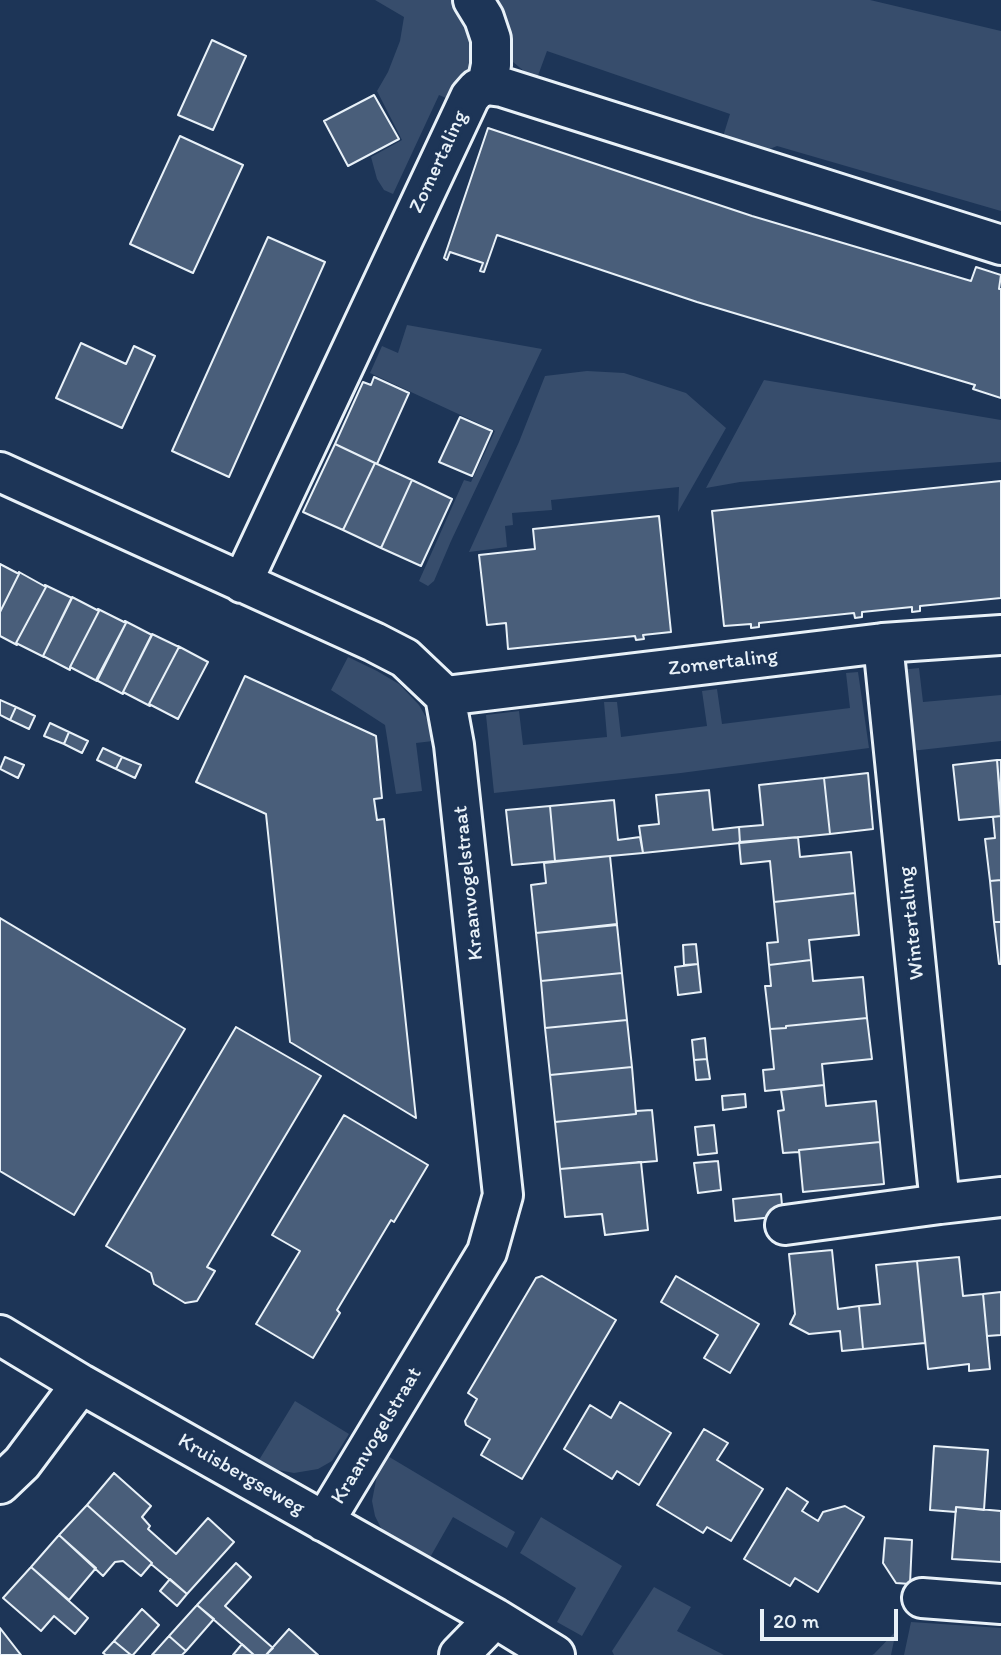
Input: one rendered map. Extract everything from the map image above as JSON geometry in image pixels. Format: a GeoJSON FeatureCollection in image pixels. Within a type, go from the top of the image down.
{"type":"FeatureCollection","features":[{"type":"Feature","properties":{"kind":"street"},"geometry":{"type":"LineString","coordinates":[[473,0],[491,39],[491,65],[487,85],[502,86],[1001,244]]}},
{"type":"Feature","properties":{"kind":"street","name":"Zomertaling"},"geometry":{"type":"LineString","coordinates":[[242,583],[470,97],[477,89],[487,85]]}},
{"type":"Feature","properties":{"kind":"street"},"geometry":{"type":"LineString","coordinates":[[0,472],[374,642],[405,658],[445,696]]}},
{"type":"Feature","properties":{"kind":"street","name":"Zomertaling"},"geometry":{"type":"LineString","coordinates":[[445,696],[883,643],[1001,635]]}},
{"type":"Feature","properties":{"kind":"street","name":"Wintertaling"},"geometry":{"type":"LineString","coordinates":[[883,643],[940,1204]]}},
{"type":"Feature","properties":{"kind":"street","name":"Kraanvogelstraat"},"geometry":{"type":"LineString","coordinates":[[324,1522],[487,1252],[503,1195],[454,745],[445,696]]}},
{"type":"Feature","properties":{"kind":"street"},"geometry":{"type":"LineString","coordinates":[[785,1225],[1001,1197]]}},
{"type":"Feature","properties":{"kind":"street","name":"Kruisbergseweg"},"geometry":{"type":"LineString","coordinates":[[0,1335],[555,1655]]}},
{"type":"Feature","properties":{"kind":"street"},"geometry":{"type":"LineString","coordinates":[[0,1484],[22,1463],[81,1384]]}},
{"type":"Feature","properties":{"kind":"street"},"geometry":{"type":"LineString","coordinates":[[922,1598],[1001,1604]]}},
{"type":"Feature","properties":{"kind":"street"},"geometry":{"type":"LineString","coordinates":[[459,1655],[495,1618]]}},
{"type":"Feature","properties":{"kind":"shaded area"},"geometry":{"type":"Polygon","coordinates":[[[375,0],[451,0],[459,5],[474,28],[473,60],[467,79],[453,101],[439,95],[393,194],[384,190],[377,179],[371,157],[402,140],[377,91],[400,41],[404,17],[375,0]]]}},
{"type":"Feature","properties":{"kind":"shaded area"},"geometry":{"type":"Polygon","coordinates":[[[489,0],[870,0],[1001,31],[1001,211],[777,146],[758,154],[721,143],[730,114],[547,51],[536,81],[513,62],[489,0]]]}},
{"type":"Feature","properties":{"kind":"shaded area"},"geometry":{"type":"Polygon","coordinates":[[[407,325],[542,349],[434,581],[428,586],[419,581],[464,480],[471,482],[495,431],[370,373],[382,346],[398,353],[407,325]]]}},
{"type":"Feature","properties":{"kind":"shaded area"},"geometry":{"type":"Polygon","coordinates":[[[587,371],[624,373],[686,393],[726,428],[678,512],[679,487],[551,500],[552,510],[512,513],[513,525],[505,526],[507,547],[469,552],[519,442],[545,376],[587,371]]]}},
{"type":"Feature","properties":{"kind":"shaded area"},"geometry":{"type":"Polygon","coordinates":[[[764,380],[1001,420],[1001,462],[740,482],[706,488],[764,380]]]}},
{"type":"Feature","properties":{"kind":"shaded area"},"geometry":{"type":"Polygon","coordinates":[[[348,657],[399,684],[419,705],[426,717],[433,741],[416,743],[422,791],[396,794],[385,725],[331,690],[348,657]]]}},
{"type":"Feature","properties":{"kind":"shaded area"},"geometry":{"type":"Polygon","coordinates":[[[919,668],[923,702],[1001,695],[1001,741],[911,751],[900,670],[919,668]]]}},
{"type":"Feature","properties":{"kind":"shaded area"},"geometry":{"type":"Polygon","coordinates":[[[858,672],[869,748],[681,773],[494,793],[486,715],[519,711],[523,745],[607,737],[604,702],[617,702],[621,737],[707,726],[702,691],[717,689],[722,724],[850,708],[846,673],[858,672]]]}},
{"type":"Feature","properties":{"kind":"shaded area"},"geometry":{"type":"Polygon","coordinates":[[[295,1401],[349,1434],[332,1461],[318,1469],[294,1473],[273,1469],[259,1460],[295,1401]]]}},
{"type":"Feature","properties":{"kind":"shaded area"},"geometry":{"type":"Polygon","coordinates":[[[386,1455],[515,1532],[507,1548],[453,1517],[428,1561],[395,1542],[381,1528],[372,1501],[378,1470],[386,1455]]]}},
{"type":"Feature","properties":{"kind":"shaded area"},"geometry":{"type":"Polygon","coordinates":[[[541,1517],[622,1566],[582,1636],[557,1622],[576,1588],[520,1553],[541,1517]]]}},
{"type":"Feature","properties":{"kind":"shaded area"},"geometry":{"type":"Polygon","coordinates":[[[654,1587],[691,1607],[677,1631],[724,1655],[614,1655],[612,1651],[654,1587]]]}},
{"type":"Feature","properties":{"kind":"shaded area"},"geometry":{"type":"Polygon","coordinates":[[[911,1622],[1001,1628],[1001,1655],[904,1655],[911,1622]]]}},
{"type":"Feature","properties":{"kind":"shaded area"},"geometry":{"type":"Polygon","coordinates":[[[896,1631],[891,1655],[872,1655],[874,1654],[896,1631]]]}},
{"type":"Feature","properties":{"kind":"building"},"geometry":{"type":"Polygon","coordinates":[[[212,40],[246,56],[213,130],[178,115],[212,40]]]}},
{"type":"Feature","properties":{"kind":"building"},"geometry":{"type":"Polygon","coordinates":[[[374,95],[399,139],[348,166],[324,121],[374,95]]]}},
{"type":"Feature","properties":{"kind":"building"},"geometry":{"type":"Polygon","coordinates":[[[488,128],[752,216],[971,281],[976,267],[1001,275],[1001,398],[973,389],[975,385],[697,302],[497,235],[484,272],[480,271],[483,263],[450,252],[447,260],[444,258],[488,128]]]}},
{"type":"Feature","properties":{"kind":"building"},"geometry":{"type":"Polygon","coordinates":[[[180,136],[243,165],[193,273],[130,244],[180,136]]]}},
{"type":"Feature","properties":{"kind":"building"},"geometry":{"type":"Polygon","coordinates":[[[268,237],[325,262],[229,477],[172,451],[268,237]]]}},
{"type":"Feature","properties":{"kind":"building"},"geometry":{"type":"Polygon","coordinates":[[[81,343],[126,364],[134,346],[155,356],[122,428],[56,398],[81,343]]]}},
{"type":"Feature","properties":{"kind":"building"},"geometry":{"type":"Polygon","coordinates":[[[374,377],[409,393],[377,464],[335,444],[363,382],[371,385],[374,377]]]}},
{"type":"Feature","properties":{"kind":"building"},"geometry":{"type":"Polygon","coordinates":[[[460,417],[492,431],[472,476],[439,462],[460,417]]]}},
{"type":"Feature","properties":{"kind":"building"},"geometry":{"type":"Polygon","coordinates":[[[335,444],[375,463],[343,530],[303,512],[335,444]]]}},
{"type":"Feature","properties":{"kind":"building"},"geometry":{"type":"Polygon","coordinates":[[[375,463],[412,480],[381,548],[343,530],[375,463]]]}},
{"type":"Feature","properties":{"kind":"building"},"geometry":{"type":"Polygon","coordinates":[[[412,480],[452,499],[421,566],[381,548],[412,480]]]}},
{"type":"Feature","properties":{"kind":"building"},"geometry":{"type":"Polygon","coordinates":[[[1001,481],[1001,598],[920,606],[920,611],[912,612],[912,607],[862,612],[862,617],[855,618],[854,613],[759,623],[759,627],[751,628],[751,624],[724,626],[712,511],[1001,481]]]}},
{"type":"Feature","properties":{"kind":"building"},"geometry":{"type":"Polygon","coordinates":[[[659,516],[671,632],[643,635],[644,639],[636,640],[635,636],[508,649],[506,623],[487,625],[479,555],[535,549],[533,529],[659,516]]]}},
{"type":"Feature","properties":{"kind":"building"},"geometry":{"type":"Polygon","coordinates":[[[0,564],[19,574],[0,612],[0,564]]]}},
{"type":"Feature","properties":{"kind":"building"},"geometry":{"type":"Polygon","coordinates":[[[19,572],[46,587],[17,645],[0,636],[0,612],[19,572]]]}},
{"type":"Feature","properties":{"kind":"building"},"geometry":{"type":"Polygon","coordinates":[[[45,585],[72,598],[44,657],[16,643],[45,585]]]}},
{"type":"Feature","properties":{"kind":"building"},"geometry":{"type":"Polygon","coordinates":[[[72,597],[99,611],[70,670],[43,656],[72,597]]]}},
{"type":"Feature","properties":{"kind":"building"},"geometry":{"type":"Polygon","coordinates":[[[98,609],[126,623],[97,681],[70,667],[98,609]]]}},
{"type":"Feature","properties":{"kind":"building"},"geometry":{"type":"Polygon","coordinates":[[[125,621],[152,635],[123,694],[96,680],[125,621]]]}},
{"type":"Feature","properties":{"kind":"building"},"geometry":{"type":"Polygon","coordinates":[[[152,634],[179,647],[150,706],[123,692],[152,634]]]}},
{"type":"Feature","properties":{"kind":"building"},"geometry":{"type":"Polygon","coordinates":[[[178,646],[208,662],[178,719],[149,704],[178,646]]]}},
{"type":"Feature","properties":{"kind":"building"},"geometry":{"type":"Polygon","coordinates":[[[245,676],[376,736],[382,798],[374,799],[377,820],[384,819],[416,1118],[290,1042],[266,814],[196,782],[245,676]]]}},
{"type":"Feature","properties":{"kind":"building"},"geometry":{"type":"Polygon","coordinates":[[[0,700],[16,707],[10,720],[0,715],[0,700]]]}},
{"type":"Feature","properties":{"kind":"building"},"geometry":{"type":"Polygon","coordinates":[[[16,707],[35,716],[29,729],[10,720],[16,707]]]}},
{"type":"Feature","properties":{"kind":"building"},"geometry":{"type":"Polygon","coordinates":[[[50,723],[69,732],[64,744],[44,736],[50,723]]]}},
{"type":"Feature","properties":{"kind":"building"},"geometry":{"type":"Polygon","coordinates":[[[69,732],[88,741],[82,753],[64,744],[69,732]]]}},
{"type":"Feature","properties":{"kind":"building"},"geometry":{"type":"Polygon","coordinates":[[[103,748],[122,757],[116,769],[97,760],[103,748]]]}},
{"type":"Feature","properties":{"kind":"building"},"geometry":{"type":"Polygon","coordinates":[[[5,757],[24,765],[18,778],[0,769],[5,757]]]}},
{"type":"Feature","properties":{"kind":"building"},"geometry":{"type":"Polygon","coordinates":[[[122,757],[141,765],[135,778],[116,769],[122,757]]]}},
{"type":"Feature","properties":{"kind":"building"},"geometry":{"type":"Polygon","coordinates":[[[997,760],[1001,816],[959,820],[953,765],[997,760]]]}},
{"type":"Feature","properties":{"kind":"building"},"geometry":{"type":"Polygon","coordinates":[[[997,760],[1001,760],[1001,805],[997,760]]]}},
{"type":"Feature","properties":{"kind":"building"},"geometry":{"type":"Polygon","coordinates":[[[868,773],[873,829],[830,834],[824,778],[868,773]]]}},
{"type":"Feature","properties":{"kind":"building"},"geometry":{"type":"Polygon","coordinates":[[[824,778],[830,834],[740,843],[739,827],[763,825],[759,785],[824,778]]]}},
{"type":"Feature","properties":{"kind":"building"},"geometry":{"type":"Polygon","coordinates":[[[709,790],[713,830],[739,827],[740,843],[643,853],[639,826],[659,824],[656,795],[709,790]]]}},
{"type":"Feature","properties":{"kind":"building"},"geometry":{"type":"Polygon","coordinates":[[[614,800],[618,840],[640,837],[643,853],[555,861],[550,806],[614,800]]]}},
{"type":"Feature","properties":{"kind":"building"},"geometry":{"type":"Polygon","coordinates":[[[550,806],[555,861],[512,865],[506,810],[550,806]]]}},
{"type":"Feature","properties":{"kind":"building"},"geometry":{"type":"Polygon","coordinates":[[[1001,816],[1001,880],[990,881],[985,839],[995,838],[993,817],[1001,816]]]}},
{"type":"Feature","properties":{"kind":"building"},"geometry":{"type":"Polygon","coordinates":[[[798,837],[800,857],[851,852],[855,893],[774,902],[770,861],[741,864],[739,842],[798,837]]]}},
{"type":"Feature","properties":{"kind":"building"},"geometry":{"type":"Polygon","coordinates":[[[610,856],[617,924],[536,933],[531,885],[546,883],[544,863],[610,856]]]}},
{"type":"Feature","properties":{"kind":"building"},"geometry":{"type":"Polygon","coordinates":[[[1001,880],[1001,922],[994,922],[990,881],[1001,880]]]}},
{"type":"Feature","properties":{"kind":"building"},"geometry":{"type":"Polygon","coordinates":[[[855,893],[859,935],[809,940],[811,960],[769,965],[767,943],[778,942],[774,902],[855,893]]]}},
{"type":"Feature","properties":{"kind":"building"},"geometry":{"type":"Polygon","coordinates":[[[0,918],[185,1029],[74,1215],[0,1171],[0,918]]]}},
{"type":"Feature","properties":{"kind":"building"},"geometry":{"type":"Polygon","coordinates":[[[994,922],[1001,922],[1001,964],[999,964],[994,922]]]}},
{"type":"Feature","properties":{"kind":"building"},"geometry":{"type":"Polygon","coordinates":[[[617,925],[622,973],[541,981],[536,933],[617,925]]]}},
{"type":"Feature","properties":{"kind":"building"},"geometry":{"type":"Polygon","coordinates":[[[696,944],[698,964],[684,965],[683,945],[696,944]]]}},
{"type":"Feature","properties":{"kind":"building"},"geometry":{"type":"Polygon","coordinates":[[[811,960],[813,981],[863,977],[867,1018],[770,1029],[765,986],[771,986],[769,965],[811,960]]]}},
{"type":"Feature","properties":{"kind":"building"},"geometry":{"type":"Polygon","coordinates":[[[698,964],[701,992],[678,995],[675,967],[698,964]]]}},
{"type":"Feature","properties":{"kind":"building"},"geometry":{"type":"Polygon","coordinates":[[[622,973],[627,1020],[545,1028],[541,981],[622,973]]]}},
{"type":"Feature","properties":{"kind":"building"},"geometry":{"type":"Polygon","coordinates":[[[867,1018],[872,1059],[822,1064],[824,1085],[765,1091],[763,1070],[774,1069],[770,1029],[867,1018]]]}},
{"type":"Feature","properties":{"kind":"building"},"geometry":{"type":"Polygon","coordinates":[[[627,1020],[632,1067],[550,1075],[545,1028],[627,1020]]]}},
{"type":"Feature","properties":{"kind":"building"},"geometry":{"type":"Polygon","coordinates":[[[236,1027],[321,1076],[207,1267],[215,1271],[197,1301],[185,1303],[154,1284],[151,1273],[106,1246],[236,1027]]]}},
{"type":"Feature","properties":{"kind":"building"},"geometry":{"type":"Polygon","coordinates":[[[705,1038],[707,1059],[694,1060],[692,1040],[705,1038]]]}},
{"type":"Feature","properties":{"kind":"building"},"geometry":{"type":"Polygon","coordinates":[[[707,1059],[710,1079],[696,1080],[694,1060],[707,1059]]]}},
{"type":"Feature","properties":{"kind":"building"},"geometry":{"type":"Polygon","coordinates":[[[632,1067],[636,1114],[555,1122],[550,1075],[632,1067]]]}},
{"type":"Feature","properties":{"kind":"building"},"geometry":{"type":"Polygon","coordinates":[[[824,1085],[826,1106],[876,1101],[880,1142],[783,1153],[778,1111],[784,1110],[781,1090],[824,1085]]]}},
{"type":"Feature","properties":{"kind":"building"},"geometry":{"type":"Polygon","coordinates":[[[745,1094],[746,1107],[723,1110],[722,1096],[745,1094]]]}},
{"type":"Feature","properties":{"kind":"building"},"geometry":{"type":"Polygon","coordinates":[[[652,1110],[657,1161],[560,1169],[555,1122],[652,1110]]]}},
{"type":"Feature","properties":{"kind":"building"},"geometry":{"type":"Polygon","coordinates":[[[344,1115],[428,1165],[394,1222],[391,1220],[337,1310],[340,1313],[313,1358],[256,1324],[300,1251],[272,1235],[344,1115]]]}},
{"type":"Feature","properties":{"kind":"building"},"geometry":{"type":"Polygon","coordinates":[[[714,1125],[717,1153],[698,1155],[695,1127],[714,1125]]]}},
{"type":"Feature","properties":{"kind":"building"},"geometry":{"type":"Polygon","coordinates":[[[880,1142],[884,1184],[803,1192],[799,1150],[880,1142]]]}},
{"type":"Feature","properties":{"kind":"building"},"geometry":{"type":"Polygon","coordinates":[[[718,1161],[721,1190],[698,1193],[694,1163],[718,1161]]]}},
{"type":"Feature","properties":{"kind":"building"},"geometry":{"type":"Polygon","coordinates":[[[641,1162],[648,1230],[605,1235],[602,1214],[565,1217],[560,1169],[641,1162]]]}},
{"type":"Feature","properties":{"kind":"building"},"geometry":{"type":"Polygon","coordinates":[[[781,1194],[783,1216],[735,1221],[733,1199],[781,1194]]]}},
{"type":"Feature","properties":{"kind":"building"},"geometry":{"type":"Polygon","coordinates":[[[832,1250],[838,1309],[859,1306],[863,1349],[842,1351],[840,1331],[809,1334],[790,1324],[795,1314],[789,1254],[832,1250]]]}},
{"type":"Feature","properties":{"kind":"building"},"geometry":{"type":"Polygon","coordinates":[[[959,1257],[963,1296],[983,1294],[990,1369],[969,1371],[969,1364],[928,1369],[917,1261],[959,1257]]]}},
{"type":"Feature","properties":{"kind":"building"},"geometry":{"type":"Polygon","coordinates":[[[917,1261],[925,1343],[863,1349],[859,1306],[880,1304],[876,1265],[917,1261]]]}},
{"type":"Feature","properties":{"kind":"building"},"geometry":{"type":"Polygon","coordinates":[[[542,1276],[616,1320],[522,1479],[481,1455],[490,1439],[466,1425],[465,1421],[477,1399],[468,1393],[536,1278],[542,1276]]]}},
{"type":"Feature","properties":{"kind":"building"},"geometry":{"type":"Polygon","coordinates":[[[676,1276],[759,1324],[730,1373],[704,1358],[718,1335],[661,1302],[676,1276]]]}},
{"type":"Feature","properties":{"kind":"building"},"geometry":{"type":"Polygon","coordinates":[[[1001,1292],[1001,1335],[987,1336],[983,1294],[1001,1292]]]}},
{"type":"Feature","properties":{"kind":"building"},"geometry":{"type":"Polygon","coordinates":[[[620,1402],[671,1433],[639,1485],[617,1471],[612,1479],[564,1449],[590,1405],[611,1418],[620,1402]]]}},
{"type":"Feature","properties":{"kind":"building"},"geometry":{"type":"Polygon","coordinates":[[[704,1429],[728,1443],[717,1460],[763,1489],[731,1541],[707,1527],[703,1533],[657,1505],[704,1429]]]}},
{"type":"Feature","properties":{"kind":"building"},"geometry":{"type":"Polygon","coordinates":[[[934,1446],[988,1450],[984,1510],[956,1507],[956,1512],[930,1510],[934,1446]]]}},
{"type":"Feature","properties":{"kind":"building"},"geometry":{"type":"Polygon","coordinates":[[[114,1473],[151,1506],[142,1517],[150,1526],[148,1529],[176,1554],[208,1518],[234,1542],[187,1594],[87,1505],[114,1473]]]}},
{"type":"Feature","properties":{"kind":"building"},"geometry":{"type":"Polygon","coordinates":[[[787,1488],[808,1502],[802,1511],[818,1521],[823,1512],[845,1506],[864,1517],[818,1592],[795,1578],[790,1586],[744,1559],[787,1488]]]}},
{"type":"Feature","properties":{"kind":"building"},"geometry":{"type":"Polygon","coordinates":[[[87,1505],[152,1563],[141,1576],[123,1561],[115,1562],[103,1576],[59,1535],[87,1505]]]}},
{"type":"Feature","properties":{"kind":"building"},"geometry":{"type":"Polygon","coordinates":[[[956,1507],[1001,1511],[1001,1562],[952,1559],[956,1507]]]}},
{"type":"Feature","properties":{"kind":"building"},"geometry":{"type":"Polygon","coordinates":[[[59,1535],[96,1568],[69,1600],[31,1567],[59,1535]]]}},
{"type":"Feature","properties":{"kind":"building"},"geometry":{"type":"Polygon","coordinates":[[[885,1538],[912,1540],[910,1584],[896,1583],[883,1563],[885,1538]]]}},
{"type":"Feature","properties":{"kind":"building"},"geometry":{"type":"Polygon","coordinates":[[[236,1563],[251,1577],[225,1606],[273,1648],[266,1655],[254,1655],[197,1605],[236,1563]]]}},
{"type":"Feature","properties":{"kind":"building"},"geometry":{"type":"Polygon","coordinates":[[[31,1567],[88,1618],[75,1634],[54,1616],[41,1631],[3,1598],[31,1567]]]}},
{"type":"Feature","properties":{"kind":"building"},"geometry":{"type":"Polygon","coordinates":[[[170,1579],[187,1594],[177,1606],[160,1591],[170,1579]]]}},
{"type":"Feature","properties":{"kind":"building"},"geometry":{"type":"Polygon","coordinates":[[[197,1605],[214,1619],[186,1651],[169,1636],[197,1605]]]}},
{"type":"Feature","properties":{"kind":"building"},"geometry":{"type":"Polygon","coordinates":[[[142,1609],[159,1625],[131,1655],[114,1641],[142,1609]]]}},
{"type":"Feature","properties":{"kind":"building"},"geometry":{"type":"Polygon","coordinates":[[[0,1628],[21,1655],[0,1655],[0,1628]]]}},
{"type":"Feature","properties":{"kind":"building"},"geometry":{"type":"Polygon","coordinates":[[[289,1629],[318,1655],[266,1655],[289,1629]]]}},
{"type":"Feature","properties":{"kind":"building"},"geometry":{"type":"Polygon","coordinates":[[[169,1636],[186,1651],[182,1655],[152,1655],[169,1636]]]}},
{"type":"Feature","properties":{"kind":"building"},"geometry":{"type":"Polygon","coordinates":[[[114,1641],[131,1655],[103,1653],[114,1641]]]}},
{"type":"Feature","properties":{"kind":"building"},"geometry":{"type":"Polygon","coordinates":[[[242,1644],[254,1655],[233,1655],[242,1644]]]}}]}
